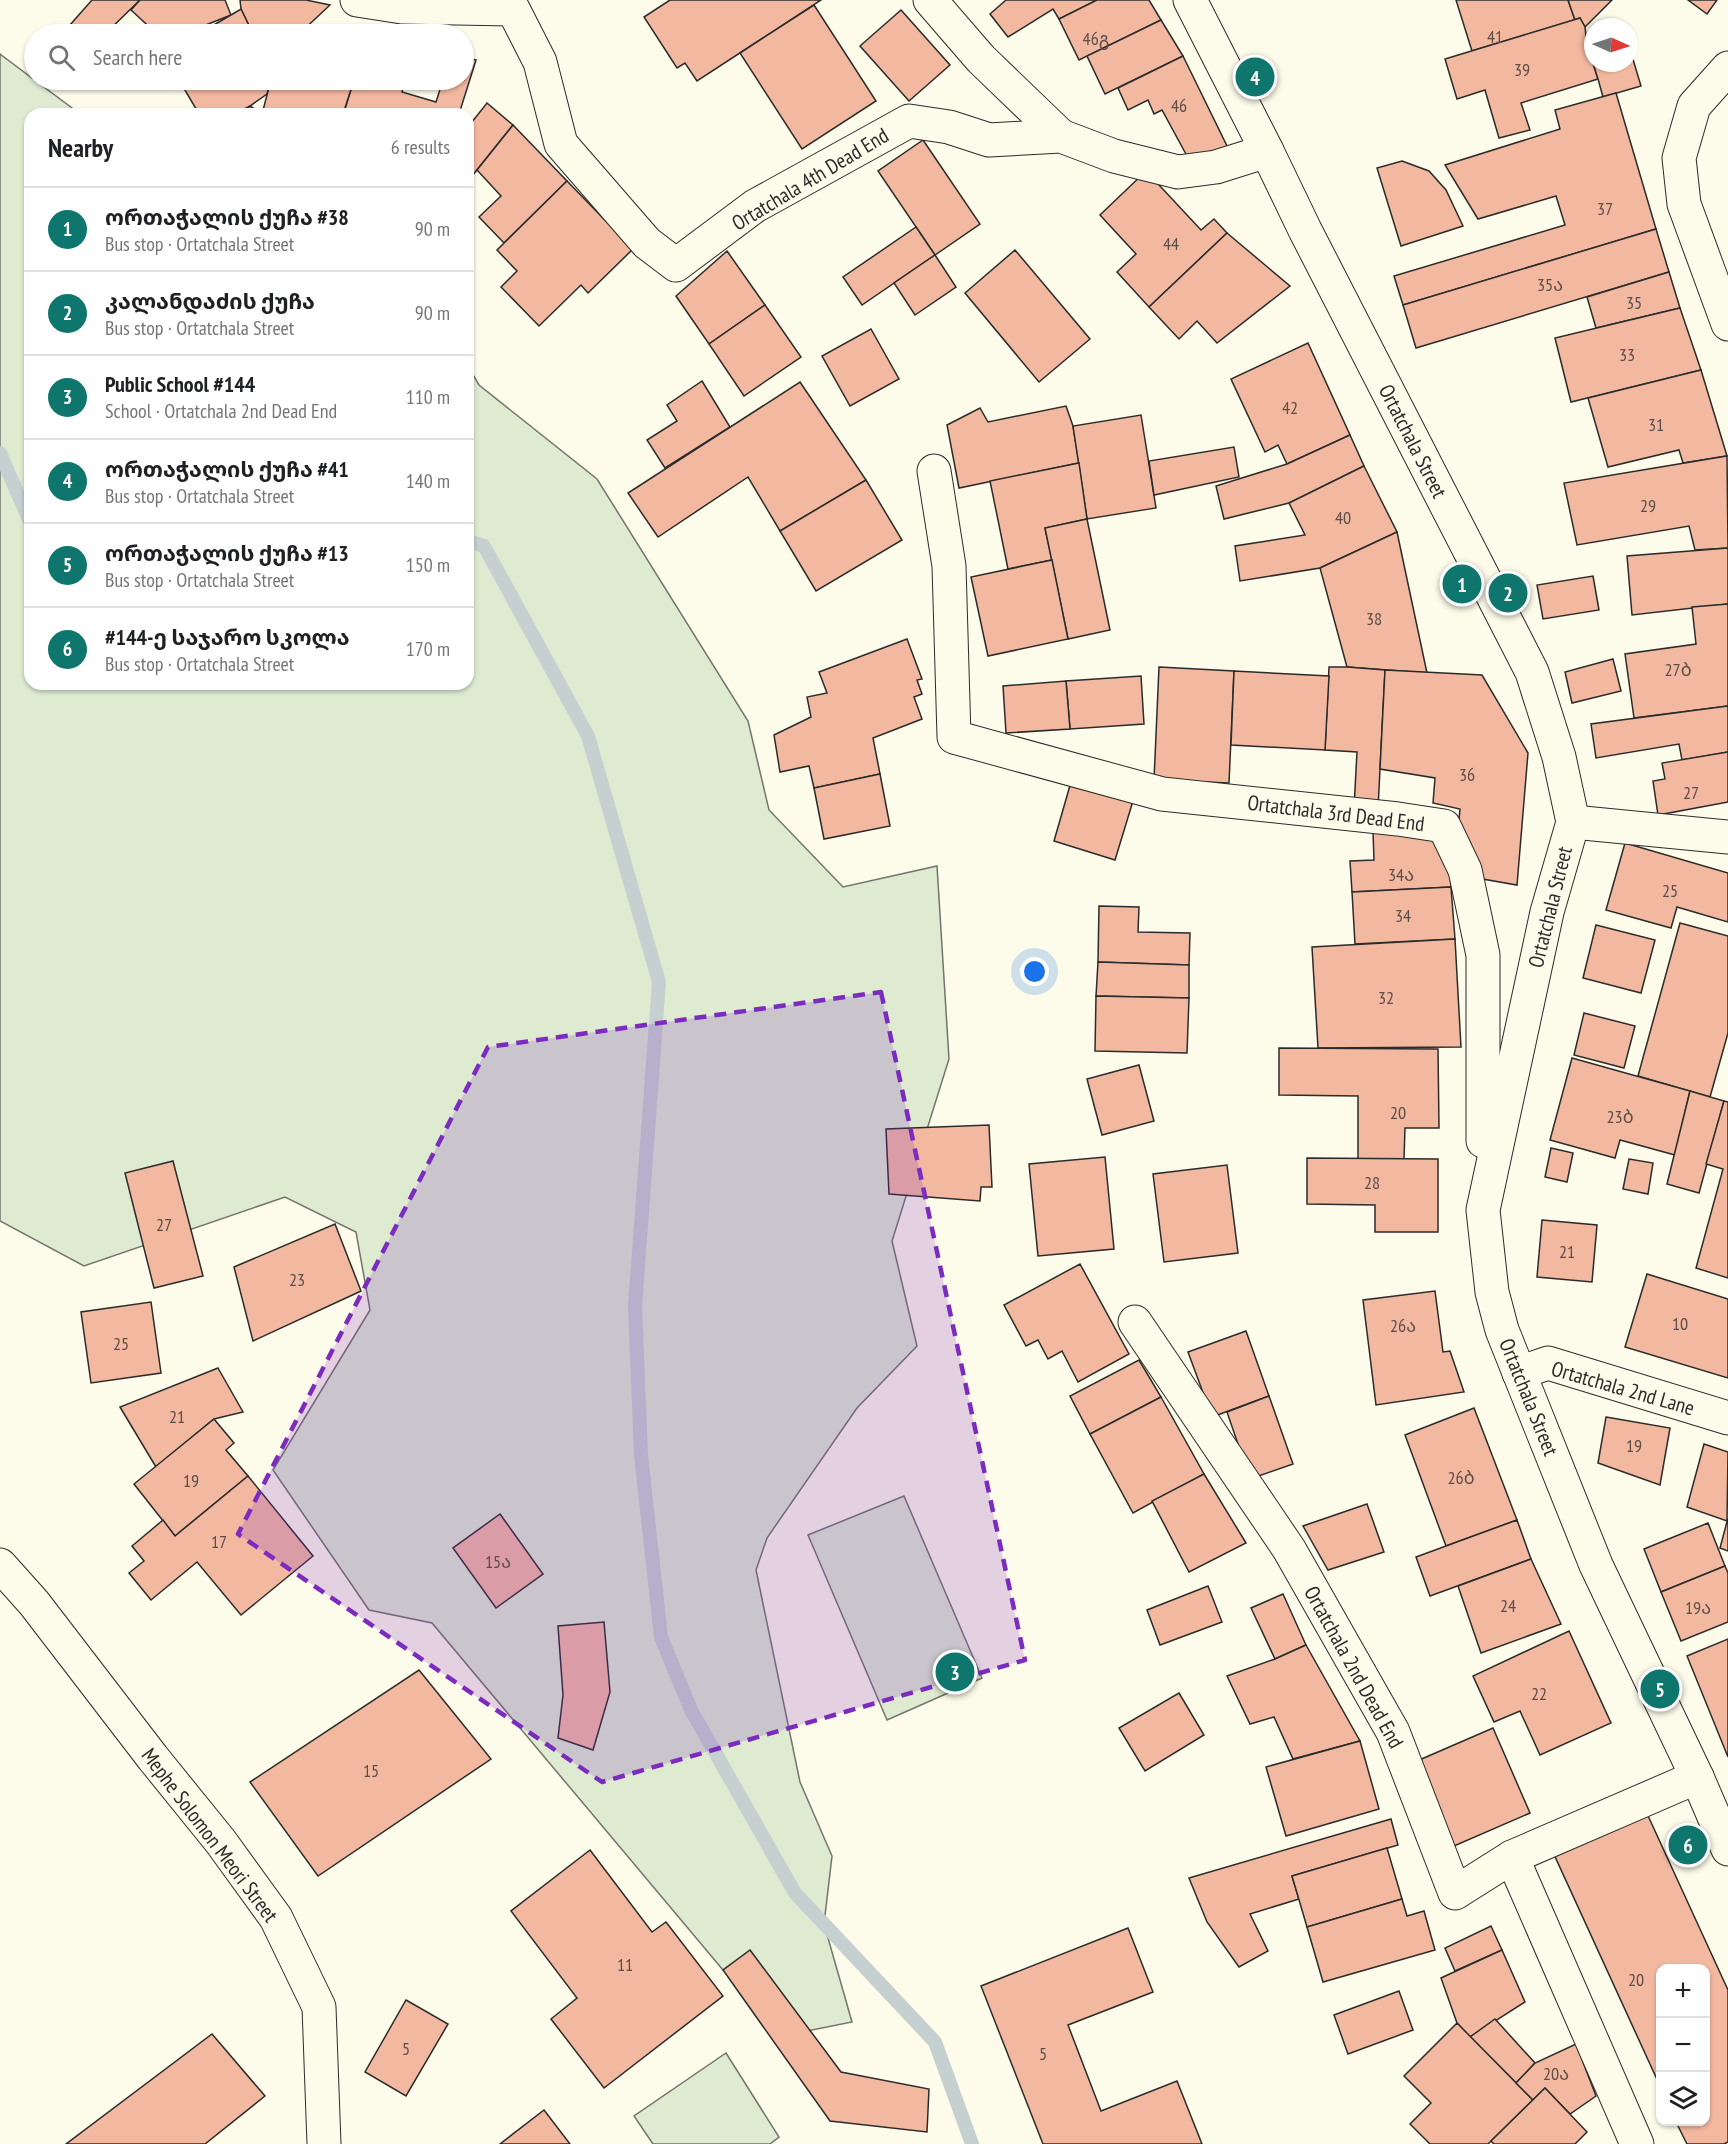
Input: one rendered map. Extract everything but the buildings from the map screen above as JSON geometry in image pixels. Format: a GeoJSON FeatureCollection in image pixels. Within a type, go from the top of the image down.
{"type":"FeatureCollection","features":[{"type":"Feature","properties":{"kind":"street","name":"Ortatchala 4th Dead End"},"geometry":{"type":"LineString","coordinates":[[357,0],[402,7],[517,4],[540,62],[561,144],[647,243],[676,265],[755,206],[909,121],[949,127],[989,140],[1061,136],[1114,156],[1178,172],[1216,167],[1267,151]]}},
{"type":"Feature","properties":{"kind":"street"},"geometry":{"type":"LineString","coordinates":[[930,0],[981,59],[1061,136]]}},
{"type":"Feature","properties":{"kind":"street","name":"Ortatchala Street"},"geometry":{"type":"LineString","coordinates":[[1190,0],[1305,230],[1532,672],[1559,757],[1573,822],[1547,912],[1483,1210],[1492,1292],[1502,1330],[1596,1565],[1697,1777],[1728,1849]]}},
{"type":"Feature","properties":{"kind":"street"},"geometry":{"type":"LineString","coordinates":[[1728,68],[1694,106],[1679,158],[1684,204],[1728,324]]}},
{"type":"Feature","properties":{"kind":"street","name":"Ortatchala 3rd Dead End"},"geometry":{"type":"LineString","coordinates":[[934,471],[949,566],[954,737],[1162,794],[1444,826],[1465,870],[1483,955],[1483,1210]]}},
{"type":"Feature","properties":{"kind":"street"},"geometry":{"type":"LineString","coordinates":[[1573,822],[1728,837]]}},
{"type":"Feature","properties":{"kind":"street","name":"Ortatchala 2nd Dead End"},"geometry":{"type":"LineString","coordinates":[[1135,1322],[1289,1549],[1393,1732],[1455,1893],[1512,1857],[1697,1777]]}},
{"type":"Feature","properties":{"kind":"street","name":"Ortatchala 2nd Lane"},"geometry":{"type":"LineString","coordinates":[[1519,1373],[1548,1363],[1728,1418]]}},
{"type":"Feature","properties":{"kind":"street","name":"Mephe Solomon Meori Street"},"geometry":{"type":"LineString","coordinates":[[0,1565],[34,1603],[221,1842],[276,1918],[319,2007],[324,2144]]}},
{"type":"Feature","properties":{"kind":"street"},"geometry":{"type":"LineString","coordinates":[[1512,1857],[1637,2144]]}},
{"type":"Feature","properties":{"kind":"highlighted area"},"geometry":{"type":"Polygon","coordinates":[[[881,992],[1025,1660],[602,1782],[238,1534],[488,1047],[881,992]]]}},
{"type":"Feature","properties":{"kind":"green space"},"geometry":{"type":"Polygon","coordinates":[[[0,54],[24,72],[24,90],[48,90],[72,108],[24,108],[24,690],[474,690],[474,376],[479,385],[597,479],[748,721],[769,810],[843,887],[937,866],[949,1059],[892,1241],[917,1346],[857,1408],[767,1538],[756,1570],[800,1782],[832,1856],[824,1924],[852,2022],[792,2034],[723,1970],[432,1623],[369,1610],[273,1470],[370,1310],[356,1232],[285,1197],[84,1266],[0,1221],[0,54]]]}},
{"type":"Feature","properties":{"kind":"green space"},"geometry":{"type":"Polygon","coordinates":[[[904,1496],[982,1678],[887,1720],[808,1535],[904,1496]]]}},
{"type":"Feature","properties":{"kind":"green space"},"geometry":{"type":"Polygon","coordinates":[[[726,2053],[779,2137],[770,2144],[653,2144],[634,2116],[726,2053]]]}},
{"type":"Feature","properties":{"kind":"waterway"},"geometry":{"type":"LineString","coordinates":[[0,453],[24,508]]}},
{"type":"Feature","properties":{"kind":"waterway"},"geometry":{"type":"LineString","coordinates":[[474,543],[484,546],[588,736],[659,982],[635,1306],[641,1455],[661,1637],[691,1710],[795,1893],[935,2042],[972,2144]]}},
{"type":"Feature","properties":{"kind":"place","name":"ორთაჭალის ქუჩა #41"},"geometry":{"type":"Point","coordinates":[1255,77]}},
{"type":"Feature","properties":{"kind":"place","name":"ორთაჭალის ქუჩა #38"},"geometry":{"type":"Point","coordinates":[1462,584]}},
{"type":"Feature","properties":{"kind":"place","name":"კალანდაძის ქუჩა"},"geometry":{"type":"Point","coordinates":[1508,593]}},
{"type":"Feature","properties":{"kind":"place","name":"Public School #144"},"geometry":{"type":"Point","coordinates":[955,1672]}},
{"type":"Feature","properties":{"kind":"place","name":"ორთაჭალის ქუჩა #13"},"geometry":{"type":"Point","coordinates":[1660,1689]}},
{"type":"Feature","properties":{"kind":"place","name":"#144-ე საჯარო სკოლა"},"geometry":{"type":"Point","coordinates":[1688,1845]}}]}
